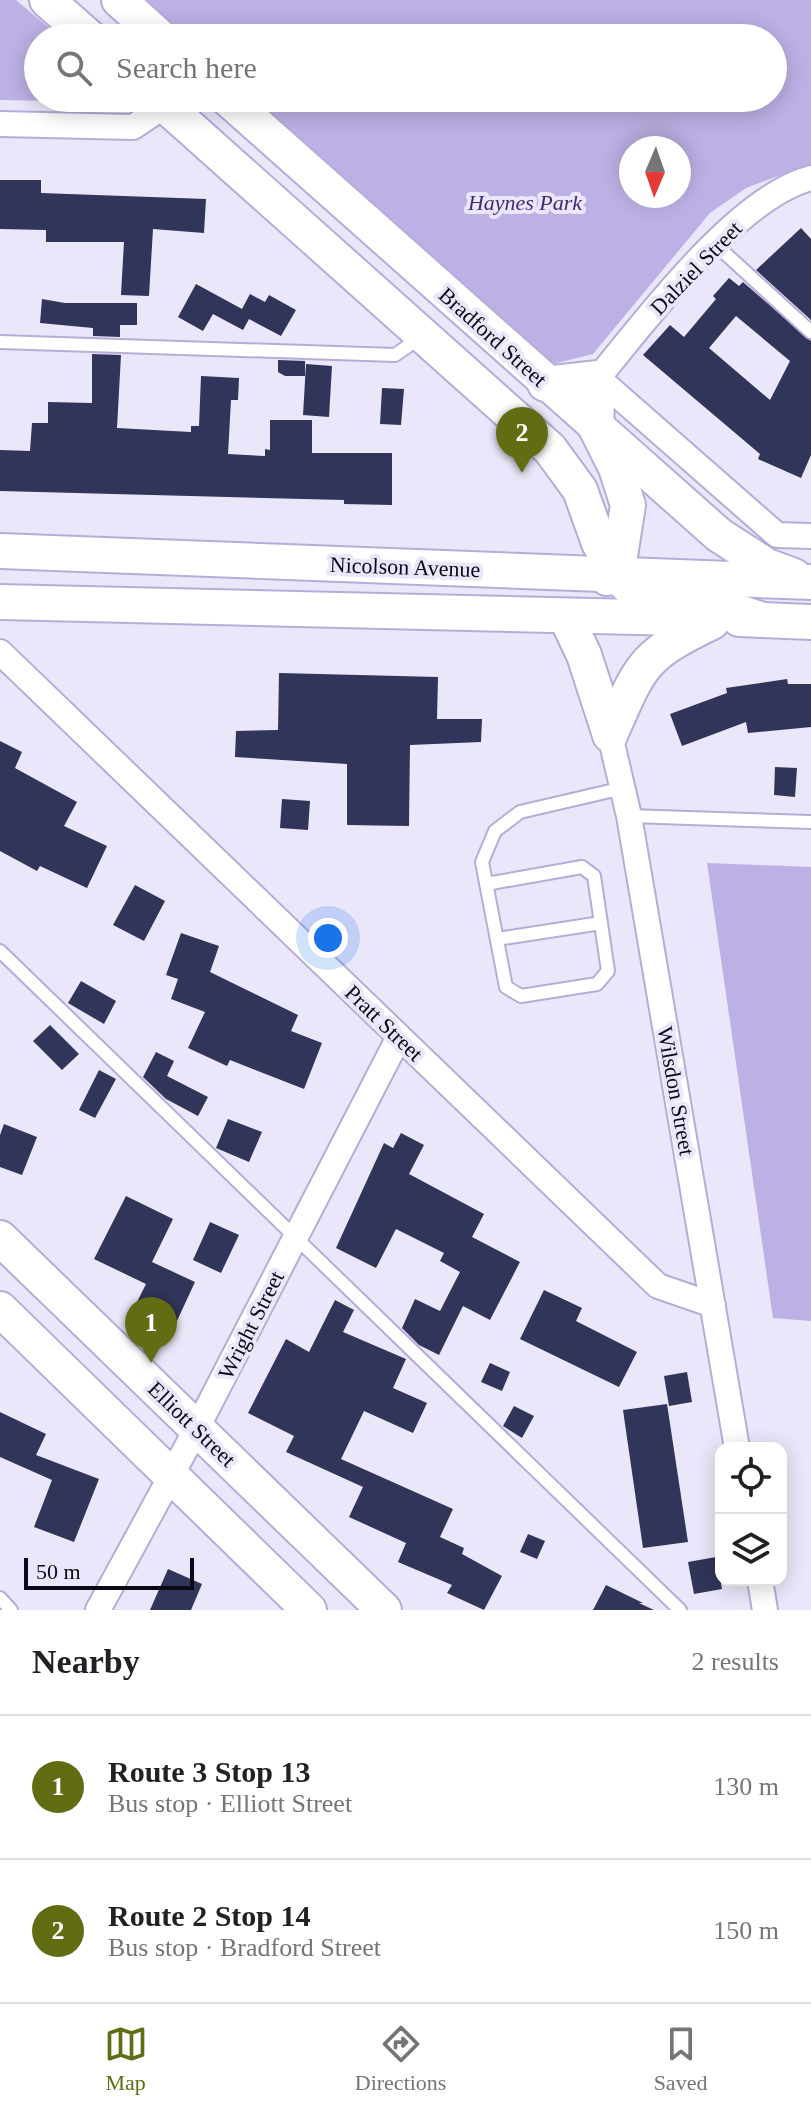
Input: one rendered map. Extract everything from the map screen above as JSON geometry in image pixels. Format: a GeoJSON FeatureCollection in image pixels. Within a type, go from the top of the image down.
{"type":"FeatureCollection","features":[{"type":"Feature","properties":{"kind":"street"},"geometry":{"type":"LineString","coordinates":[[47,0],[74,24]]}},
{"type":"Feature","properties":{"kind":"street"},"geometry":{"type":"LineString","coordinates":[[119,0],[146,24]]}},
{"type":"Feature","properties":{"kind":"street"},"geometry":{"type":"LineString","coordinates":[[0,124],[133,127],[150,112]]}},
{"type":"Feature","properties":{"kind":"street","name":"Bradford Street"},"geometry":{"type":"LineString","coordinates":[[172,112],[550,449],[580,490],[617,575]]}},
{"type":"Feature","properties":{"kind":"street","name":"Bradford Street"},"geometry":{"type":"LineString","coordinates":[[243,112],[545,384],[719,535],[767,566],[811,582]]}},
{"type":"Feature","properties":{"kind":"street","name":"Dalziel Street"},"geometry":{"type":"LineString","coordinates":[[598,378],[673,287],[754,209],[811,178]]}},
{"type":"Feature","properties":{"kind":"street"},"geometry":{"type":"LineString","coordinates":[[545,384],[598,378],[777,535],[811,536]]}},
{"type":"Feature","properties":{"kind":"street"},"geometry":{"type":"LineString","coordinates":[[598,378],[596,428],[616,468],[628,505],[617,575]]}},
{"type":"Feature","properties":{"kind":"street"},"geometry":{"type":"LineString","coordinates":[[534,572],[565,556],[581,541],[592,523]]}},
{"type":"Feature","properties":{"kind":"street","name":"Nicolson Avenue"},"geometry":{"type":"LineString","coordinates":[[0,551],[811,582]]}},
{"type":"Feature","properties":{"kind":"street"},"geometry":{"type":"LineString","coordinates":[[216,607],[218,560]]}},
{"type":"Feature","properties":{"kind":"street"},"geometry":{"type":"LineString","coordinates":[[513,614],[617,575]]}},
{"type":"Feature","properties":{"kind":"street"},"geometry":{"type":"LineString","coordinates":[[617,575],[633,591],[651,601],[717,605],[763,620]]}},
{"type":"Feature","properties":{"kind":"street","name":"Nicolson Avenue"},"geometry":{"type":"LineString","coordinates":[[0,602],[811,622]]}},
{"type":"Feature","properties":{"kind":"street"},"geometry":{"type":"LineString","coordinates":[[566,617],[584,655],[610,735]]}},
{"type":"Feature","properties":{"kind":"street"},"geometry":{"type":"LineString","coordinates":[[610,735],[637,672],[664,645],[719,619]]}},
{"type":"Feature","properties":{"kind":"street","name":"Pratt Street"},"geometry":{"type":"LineString","coordinates":[[0,652],[658,1286],[713,1305]]}},
{"type":"Feature","properties":{"kind":"street","name":"Wilsdon Street"},"geometry":{"type":"LineString","coordinates":[[610,735],[629,816],[736,1442]]}},
{"type":"Feature","properties":{"kind":"street","name":"Wright Street"},"geometry":{"type":"LineString","coordinates":[[98,1610],[197,1428],[399,1037]]}},
{"type":"Feature","properties":{"kind":"street","name":"Elliott Street"},"geometry":{"type":"LineString","coordinates":[[0,1238],[384,1610]]}},
{"type":"Feature","properties":{"kind":"street"},"geometry":{"type":"LineString","coordinates":[[0,1309],[309,1610]]}},
{"type":"Feature","properties":{"kind":"street"},"geometry":{"type":"LineString","coordinates":[[761,1586],[765,1610]]}},
{"type":"Feature","properties":{"kind":"lane"},"geometry":{"type":"LineString","coordinates":[[716,245],[811,332]]}},
{"type":"Feature","properties":{"kind":"lane"},"geometry":{"type":"LineString","coordinates":[[0,342],[395,355],[424,336]]}},
{"type":"Feature","properties":{"kind":"lane"},"geometry":{"type":"LineString","coordinates":[[486,884],[582,867],[594,876],[608,971],[597,984],[521,996],[506,987],[486,884],[482,862],[495,831],[520,812],[623,788]]}},
{"type":"Feature","properties":{"kind":"lane"},"geometry":{"type":"LineString","coordinates":[[629,816],[811,822]]}},
{"type":"Feature","properties":{"kind":"lane"},"geometry":{"type":"LineString","coordinates":[[497,939],[601,923]]}},
{"type":"Feature","properties":{"kind":"lane"},"geometry":{"type":"LineString","coordinates":[[0,951],[680,1610]]}},
{"type":"Feature","properties":{"kind":"lane"},"geometry":{"type":"LineString","coordinates":[[0,1598],[11,1610]]}},
{"type":"Feature","properties":{"kind":"green space"},"geometry":{"type":"Polygon","coordinates":[[[0,0],[16,0],[44,24],[24,24],[24,100],[0,100],[0,0]]]}},
{"type":"Feature","properties":{"kind":"green space","name":"Haynes Park"},"geometry":{"type":"Polygon","coordinates":[[[143,0],[811,0],[811,164],[746,188],[710,213],[593,354],[549,365],[268,112],[787,112],[787,24],[170,24],[143,0]]]}},
{"type":"Feature","properties":{"kind":"green space"},"geometry":{"type":"Polygon","coordinates":[[[707,863],[811,867],[811,1321],[773,1318],[707,863]]]}},
{"type":"Feature","properties":{"kind":"building"},"geometry":{"type":"Polygon","coordinates":[[[0,180],[41,180],[41,193],[206,199],[204,233],[153,229],[149,296],[121,295],[124,242],[46,242],[46,230],[0,229],[0,180]]]}},
{"type":"Feature","properties":{"kind":"building"},"geometry":{"type":"Polygon","coordinates":[[[801,228],[811,239],[811,320],[756,270],[801,228]]]}},
{"type":"Feature","properties":{"kind":"building"},"geometry":{"type":"Polygon","coordinates":[[[729,278],[739,286],[743,282],[811,341],[811,455],[801,478],[758,459],[760,454],[643,355],[670,325],[684,337],[716,299],[713,296],[729,278]],[[736,316],[709,348],[770,400],[790,361],[736,316]]]}},
{"type":"Feature","properties":{"kind":"building"},"geometry":{"type":"Polygon","coordinates":[[[196,284],[242,309],[250,294],[265,302],[269,295],[296,310],[281,336],[249,319],[243,330],[213,314],[203,331],[178,317],[196,284]]]}},
{"type":"Feature","properties":{"kind":"building"},"geometry":{"type":"Polygon","coordinates":[[[42,299],[65,303],[137,303],[137,325],[120,325],[120,337],[93,336],[93,328],[40,323],[42,299]]]}},
{"type":"Feature","properties":{"kind":"building"},"geometry":{"type":"Polygon","coordinates":[[[92,354],[121,355],[117,428],[191,432],[191,426],[199,426],[201,376],[239,378],[238,400],[231,400],[228,454],[265,456],[265,449],[270,450],[270,420],[312,420],[312,453],[392,453],[392,505],[344,504],[344,500],[0,491],[0,450],[30,451],[32,423],[48,423],[48,402],[92,403],[92,354]]]}},
{"type":"Feature","properties":{"kind":"building"},"geometry":{"type":"Polygon","coordinates":[[[278,360],[305,361],[305,376],[285,376],[278,372],[278,360]]]}},
{"type":"Feature","properties":{"kind":"building"},"geometry":{"type":"Polygon","coordinates":[[[306,364],[332,366],[329,417],[303,415],[306,364]]]}},
{"type":"Feature","properties":{"kind":"building"},"geometry":{"type":"Polygon","coordinates":[[[382,388],[404,389],[401,425],[380,424],[382,388]]]}},
{"type":"Feature","properties":{"kind":"building"},"geometry":{"type":"Polygon","coordinates":[[[279,673],[438,677],[437,719],[482,719],[481,742],[410,745],[409,826],[347,825],[347,764],[235,757],[236,731],[278,730],[279,673]]]}},
{"type":"Feature","properties":{"kind":"building"},"geometry":{"type":"Polygon","coordinates":[[[787,679],[788,684],[811,684],[811,727],[748,733],[746,722],[682,746],[670,714],[727,693],[726,688],[787,679]]]}},
{"type":"Feature","properties":{"kind":"building"},"geometry":{"type":"Polygon","coordinates":[[[0,741],[22,752],[15,768],[77,802],[64,826],[107,846],[87,888],[40,866],[37,871],[0,851],[0,741]]]}},
{"type":"Feature","properties":{"kind":"building"},"geometry":{"type":"Polygon","coordinates":[[[775,767],[797,768],[795,797],[774,795],[775,767]]]}},
{"type":"Feature","properties":{"kind":"building"},"geometry":{"type":"Polygon","coordinates":[[[282,799],[310,801],[308,830],[280,828],[282,799]]]}},
{"type":"Feature","properties":{"kind":"building"},"geometry":{"type":"Polygon","coordinates":[[[135,885],[165,901],[144,941],[113,925],[135,885]]]}},
{"type":"Feature","properties":{"kind":"building"},"geometry":{"type":"Polygon","coordinates":[[[181,933],[219,946],[210,972],[298,1015],[291,1031],[322,1043],[304,1089],[230,1060],[227,1066],[188,1048],[205,1012],[171,999],[178,979],[166,975],[181,933]]]}},
{"type":"Feature","properties":{"kind":"building"},"geometry":{"type":"Polygon","coordinates":[[[81,981],[116,1001],[104,1024],[68,1003],[81,981]]]}},
{"type":"Feature","properties":{"kind":"building"},"geometry":{"type":"Polygon","coordinates":[[[50,1025],[79,1054],[62,1070],[33,1041],[50,1025]]]}},
{"type":"Feature","properties":{"kind":"building"},"geometry":{"type":"Polygon","coordinates":[[[156,1052],[174,1061],[167,1076],[208,1097],[198,1116],[166,1099],[143,1077],[156,1052]]]}},
{"type":"Feature","properties":{"kind":"building"},"geometry":{"type":"Polygon","coordinates":[[[99,1070],[116,1079],[95,1118],[79,1110],[99,1070]]]}},
{"type":"Feature","properties":{"kind":"building"},"geometry":{"type":"Polygon","coordinates":[[[228,1119],[262,1132],[249,1162],[216,1148],[228,1119]]]}},
{"type":"Feature","properties":{"kind":"building"},"geometry":{"type":"Polygon","coordinates":[[[4,1124],[37,1137],[22,1175],[0,1167],[0,1135],[4,1124]]]}},
{"type":"Feature","properties":{"kind":"building"},"geometry":{"type":"Polygon","coordinates":[[[401,1133],[424,1145],[409,1174],[484,1214],[472,1237],[520,1262],[490,1320],[463,1306],[439,1355],[419,1345],[402,1328],[415,1299],[440,1311],[460,1272],[440,1261],[444,1253],[396,1229],[376,1268],[336,1248],[384,1143],[393,1148],[401,1133]]]}},
{"type":"Feature","properties":{"kind":"building"},"geometry":{"type":"Polygon","coordinates":[[[126,1196],[173,1219],[152,1262],[195,1282],[176,1323],[136,1304],[146,1284],[94,1259],[126,1196]]]}},
{"type":"Feature","properties":{"kind":"building"},"geometry":{"type":"Polygon","coordinates":[[[210,1222],[239,1235],[221,1273],[193,1260],[210,1222]]]}},
{"type":"Feature","properties":{"kind":"building"},"geometry":{"type":"Polygon","coordinates":[[[544,1290],[582,1308],[576,1321],[637,1352],[619,1387],[520,1339],[544,1290]]]}},
{"type":"Feature","properties":{"kind":"building"},"geometry":{"type":"Polygon","coordinates":[[[335,1300],[354,1310],[343,1332],[406,1359],[393,1388],[427,1403],[413,1433],[364,1411],[341,1459],[453,1509],[440,1537],[464,1548],[462,1554],[502,1576],[484,1610],[447,1593],[452,1585],[398,1562],[406,1543],[349,1517],[363,1487],[286,1452],[294,1436],[248,1413],[286,1339],[309,1352],[335,1300]]]}},
{"type":"Feature","properties":{"kind":"building"},"geometry":{"type":"Polygon","coordinates":[[[490,1363],[510,1372],[502,1391],[481,1382],[490,1363]]]}},
{"type":"Feature","properties":{"kind":"building"},"geometry":{"type":"Polygon","coordinates":[[[687,1372],[692,1402],[669,1406],[664,1376],[687,1372]]]}},
{"type":"Feature","properties":{"kind":"building"},"geometry":{"type":"Polygon","coordinates":[[[667,1404],[688,1542],[643,1548],[623,1410],[667,1404]]]}},
{"type":"Feature","properties":{"kind":"building"},"geometry":{"type":"Polygon","coordinates":[[[514,1406],[534,1416],[522,1438],[503,1426],[514,1406]]]}},
{"type":"Feature","properties":{"kind":"building"},"geometry":{"type":"Polygon","coordinates":[[[0,1412],[46,1434],[36,1455],[99,1479],[74,1542],[34,1527],[52,1480],[0,1457],[0,1412]]]}},
{"type":"Feature","properties":{"kind":"building"},"geometry":{"type":"Polygon","coordinates":[[[528,1534],[545,1541],[537,1559],[520,1552],[528,1534]]]}},
{"type":"Feature","properties":{"kind":"building"},"geometry":{"type":"Polygon","coordinates":[[[715,1557],[715,1586],[721,1586],[722,1589],[694,1594],[688,1562],[715,1557]]]}},
{"type":"Feature","properties":{"kind":"building"},"geometry":{"type":"Polygon","coordinates":[[[168,1569],[202,1584],[191,1610],[150,1610],[168,1569]]]}},
{"type":"Feature","properties":{"kind":"building"},"geometry":{"type":"Polygon","coordinates":[[[606,1585],[643,1603],[639,1603],[654,1610],[593,1610],[606,1585]]]}},
{"type":"Feature","properties":{"kind":"place","name":"Route 2 Stop 14"},"geometry":{"type":"Point","coordinates":[522,473]}},
{"type":"Feature","properties":{"kind":"place","name":"Route 3 Stop 13"},"geometry":{"type":"Point","coordinates":[151,1363]}}]}
